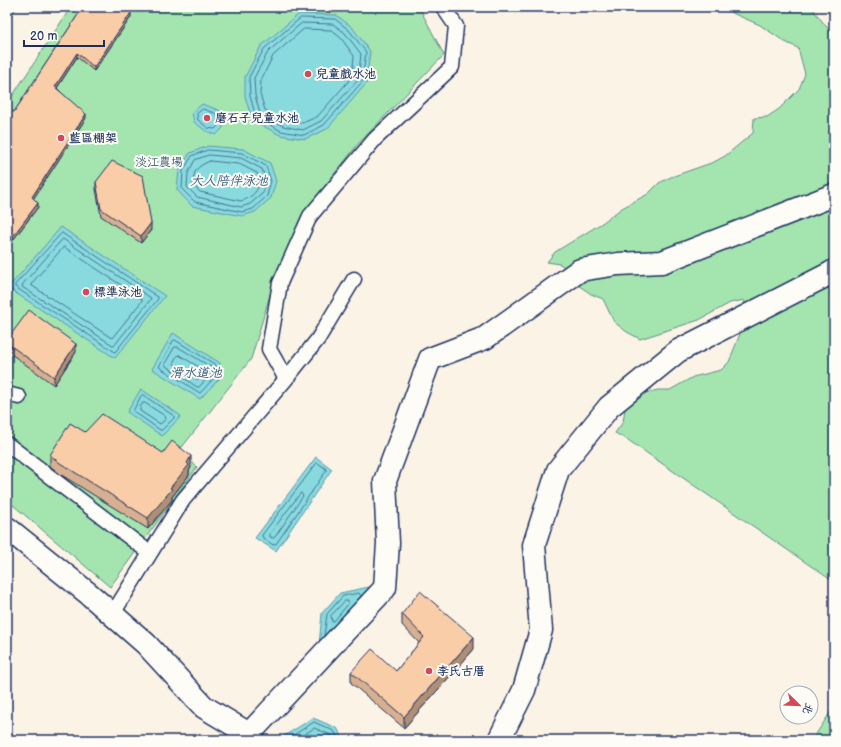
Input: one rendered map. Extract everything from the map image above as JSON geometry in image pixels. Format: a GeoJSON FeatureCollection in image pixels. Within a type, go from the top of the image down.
{"type":"FeatureCollection","features":[{"type":"Feature","properties":{"kind":"street"},"geometry":{"type":"LineString","coordinates":[[7,528],[146,644],[204,707],[251,737],[385,588],[388,543],[385,481],[430,359],[485,338],[580,270],[618,264],[662,262],[834,195]]}},
{"type":"Feature","properties":{"kind":"street"},"geometry":{"type":"LineString","coordinates":[[499,740],[524,690],[541,630],[534,545],[558,470],[609,407],[678,351],[832,273],[834,270]]}},
{"type":"Feature","properties":{"kind":"lane"},"geometry":{"type":"LineString","coordinates":[[286,379],[269,349],[280,283],[310,216],[375,139],[452,67],[456,26],[443,7]]}},
{"type":"Feature","properties":{"kind":"lane"},"geometry":{"type":"LineString","coordinates":[[112,615],[183,500],[286,379],[318,338],[354,280]]}},
{"type":"Feature","properties":{"kind":"lane"},"geometry":{"type":"LineString","coordinates":[[7,444],[150,553]]}},
{"type":"Feature","properties":{"kind":"green space"},"geometry":{"type":"Polygon","coordinates":[[[7,7],[17,7],[7,22],[7,7]]]}},
{"type":"Feature","properties":{"kind":"green space","name":"淡江農場"},"geometry":{"type":"Polygon","coordinates":[[[71,7],[419,7],[444,55],[359,143],[305,211],[277,271],[251,359],[179,451],[197,467],[110,587],[7,500],[7,104],[71,7]]]}},
{"type":"Feature","properties":{"kind":"green space"},"geometry":{"type":"Polygon","coordinates":[[[722,7],[815,7],[814,11],[834,36],[834,582],[628,440],[615,433],[623,422],[625,409],[633,396],[658,390],[670,390],[693,377],[721,370],[729,362],[747,316],[744,300],[730,303],[699,320],[640,339],[627,332],[614,322],[603,299],[591,294],[578,285],[573,273],[560,264],[547,262],[555,252],[602,223],[622,208],[648,194],[659,183],[671,177],[714,162],[725,156],[753,133],[754,118],[767,117],[779,109],[799,89],[805,74],[798,48],[785,42],[760,25],[722,7]]]}},
{"type":"Feature","properties":{"kind":"green space"},"geometry":{"type":"Polygon","coordinates":[[[834,707],[834,740],[812,740],[834,707]]]}},
{"type":"Feature","properties":{"kind":"water","name":"兒童戲水池"},"geometry":{"type":"Polygon","coordinates":[[[299,14],[336,15],[352,27],[370,51],[366,84],[327,129],[305,139],[280,135],[252,120],[245,96],[245,77],[261,46],[299,14]]]}},
{"type":"Feature","properties":{"kind":"water","name":"磨石子兒童水池"},"geometry":{"type":"Polygon","coordinates":[[[202,104],[221,111],[223,128],[216,135],[206,131],[194,122],[192,113],[202,104]]]}},
{"type":"Feature","properties":{"kind":"water","name":"大人陪伴泳池"},"geometry":{"type":"Polygon","coordinates":[[[208,146],[243,149],[270,163],[276,181],[271,198],[255,212],[242,216],[192,206],[177,190],[179,170],[190,153],[208,146]]]}},
{"type":"Feature","properties":{"kind":"water","name":"標準泳池"},"geometry":{"type":"Polygon","coordinates":[[[61,227],[165,296],[115,358],[8,288],[61,227]]]}},
{"type":"Feature","properties":{"kind":"water","name":"滑水道池"},"geometry":{"type":"Polygon","coordinates":[[[173,333],[220,363],[219,379],[200,399],[152,369],[173,333]]]}},
{"type":"Feature","properties":{"kind":"water","name":"滑水道池"},"geometry":{"type":"Polygon","coordinates":[[[141,389],[181,416],[162,436],[127,412],[141,389]]]}},
{"type":"Feature","properties":{"kind":"water"},"geometry":{"type":"Polygon","coordinates":[[[316,457],[332,469],[276,551],[255,538],[316,457]]]}},
{"type":"Feature","properties":{"kind":"water"},"geometry":{"type":"Polygon","coordinates":[[[374,586],[318,656],[322,613],[340,593],[374,586]]]}},
{"type":"Feature","properties":{"kind":"water"},"geometry":{"type":"Polygon","coordinates":[[[313,718],[337,728],[344,740],[290,740],[284,736],[313,718]]]}},
{"type":"Feature","properties":{"kind":"building"},"geometry":{"type":"Polygon","coordinates":[[[83,7],[123,7],[131,13],[94,67],[77,53],[55,87],[86,114],[32,197],[38,203],[7,244],[7,122],[12,111],[14,112],[83,7]]]}},
{"type":"Feature","properties":{"kind":"building"},"geometry":{"type":"Polygon","coordinates":[[[112,161],[143,176],[151,223],[141,236],[101,209],[96,182],[112,161]]]}},
{"type":"Feature","properties":{"kind":"building"},"geometry":{"type":"Polygon","coordinates":[[[29,310],[76,344],[54,377],[7,343],[7,340],[29,310]]]}},
{"type":"Feature","properties":{"kind":"building"},"geometry":{"type":"Polygon","coordinates":[[[102,414],[163,453],[172,441],[191,456],[187,463],[189,465],[170,488],[172,489],[148,518],[60,463],[50,455],[70,423],[85,432],[102,414]]]}},
{"type":"Feature","properties":{"kind":"building","name":"李氏古厝"},"geometry":{"type":"Polygon","coordinates":[[[420,591],[474,637],[404,717],[351,672],[372,649],[396,671],[424,637],[402,614],[420,591]]]}},
{"type":"Feature","properties":{"kind":"place","name":"兒童戲水池"},"geometry":{"type":"Point","coordinates":[308,74]}},
{"type":"Feature","properties":{"kind":"place","name":"磨石子兒童水池"},"geometry":{"type":"Point","coordinates":[207,118]}},
{"type":"Feature","properties":{"kind":"place","name":"藍區棚架"},"geometry":{"type":"Point","coordinates":[61,138]}},
{"type":"Feature","properties":{"kind":"place","name":"標準泳池"},"geometry":{"type":"Point","coordinates":[86,292]}},
{"type":"Feature","properties":{"kind":"place","name":"李氏古厝"},"geometry":{"type":"Point","coordinates":[429,671]}}]}
